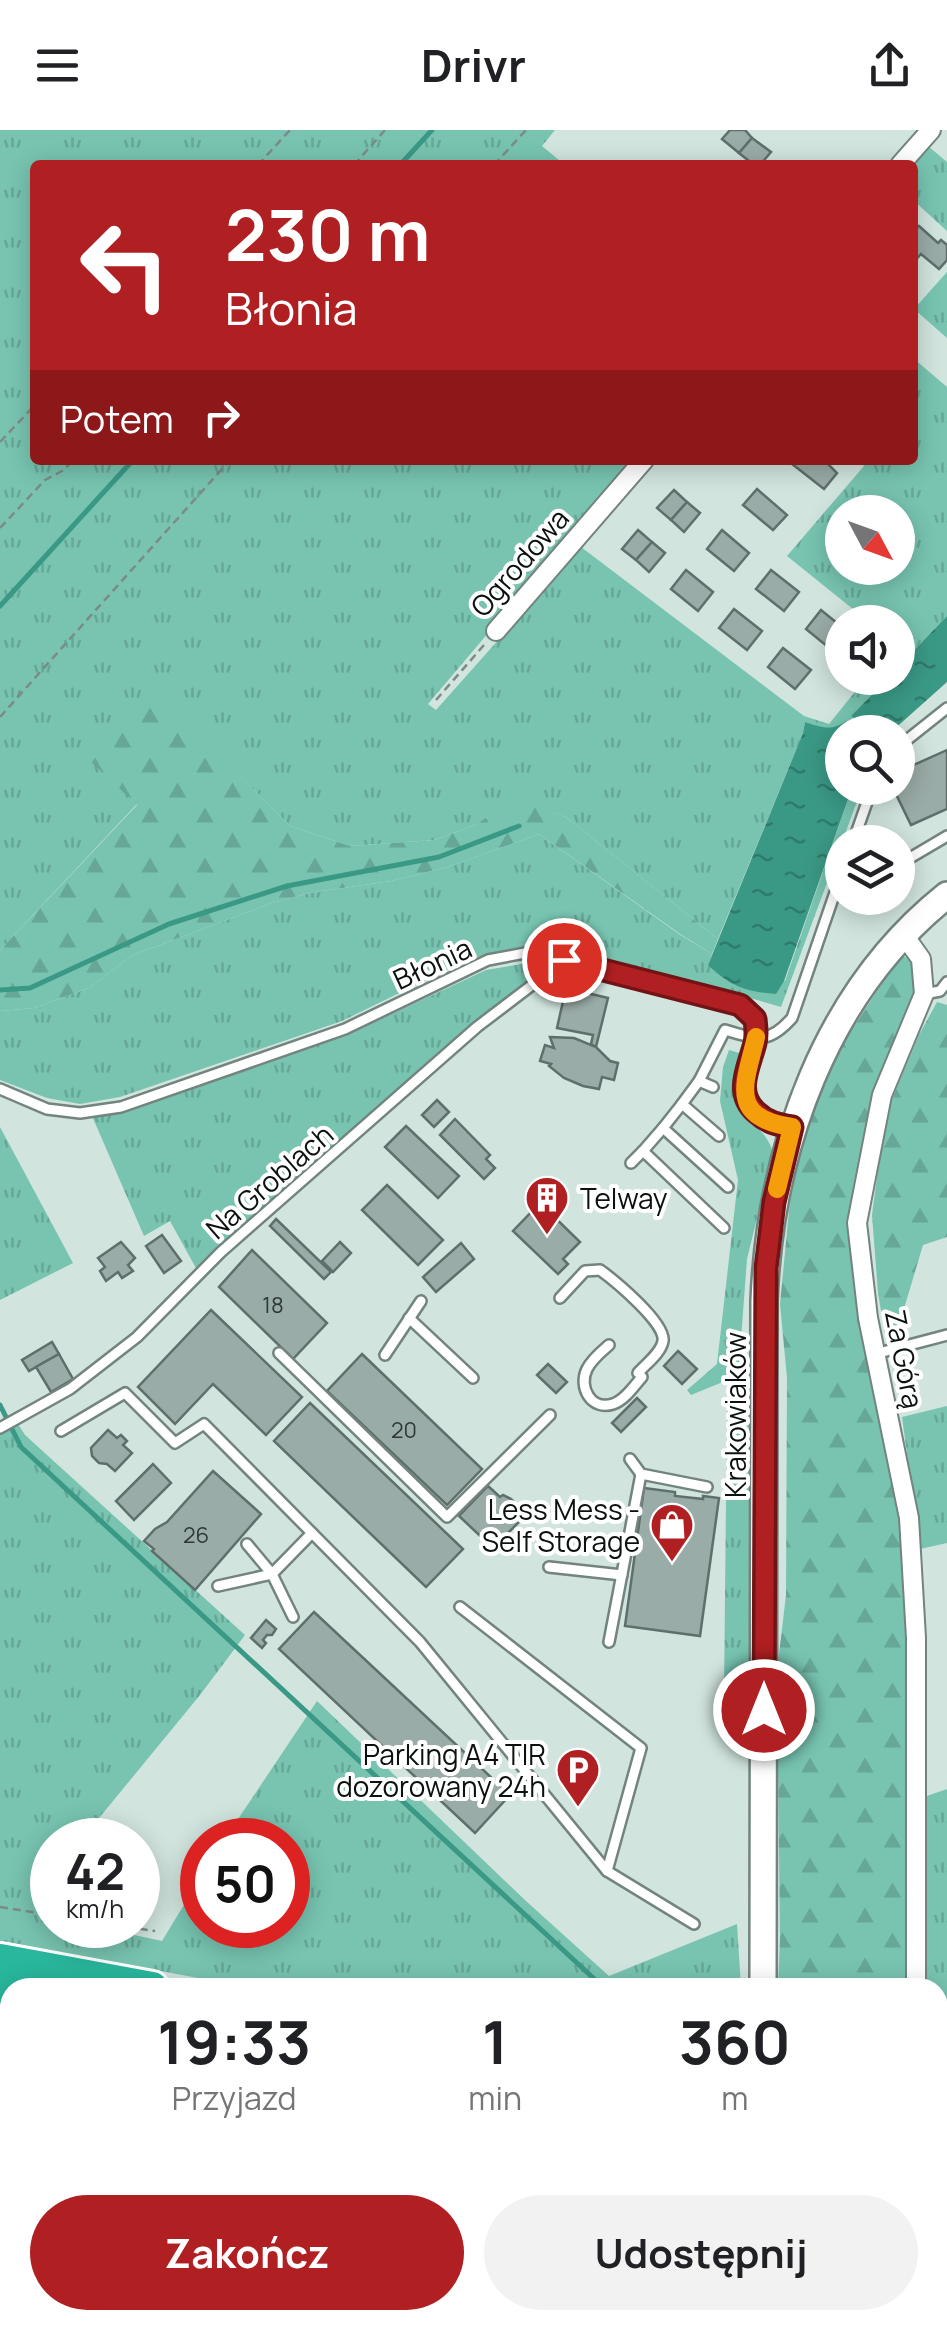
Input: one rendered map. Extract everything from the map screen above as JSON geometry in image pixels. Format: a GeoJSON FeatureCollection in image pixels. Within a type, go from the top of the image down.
{"type":"FeatureCollection","features":[{"type":"Feature","properties":{"kind":"highway"},"geometry":{"type":"LineString","coordinates":[[0,1960],[98,1978]]}},
{"type":"Feature","properties":{"kind":"main road","name":"Krakowiaków"},"geometry":{"type":"LineString","coordinates":[[764,1978],[764,1301],[769,1236],[792,1127],[840,1021],[904,935],[947,895]]}},
{"type":"Feature","properties":{"kind":"street"},"geometry":{"type":"LineString","coordinates":[[904,160],[931,130]]}},
{"type":"Feature","properties":{"kind":"street","name":"Ogrodowa"},"geometry":{"type":"LineString","coordinates":[[496,631],[640,465]]}},
{"type":"Feature","properties":{"kind":"street"},"geometry":{"type":"LineString","coordinates":[[904,935],[921,959],[924,994]]}},
{"type":"Feature","properties":{"kind":"street","name":"Za Górą"},"geometry":{"type":"LineString","coordinates":[[916,1978],[916,1638],[908,1518],[868,1318],[857,1224],[882,1096],[924,994]]}},
{"type":"Feature","properties":{"kind":"lane"},"geometry":{"type":"LineString","coordinates":[[915,734],[947,708]]}},
{"type":"Feature","properties":{"kind":"lane"},"geometry":{"type":"LineString","coordinates":[[915,854],[947,836]]}},
{"type":"Feature","properties":{"kind":"lane"},"geometry":{"type":"LineString","coordinates":[[631,1163],[699,1081],[725,1030],[768,1038],[792,1018],[828,915]]}},
{"type":"Feature","properties":{"kind":"lane","name":"Błonia"},"geometry":{"type":"LineString","coordinates":[[0,1089],[47,1108],[80,1113],[121,1108],[346,1029],[488,960],[526,953],[740,1005],[755,1019],[756,1038]]}},
{"type":"Feature","properties":{"kind":"lane","name":"Na Groblach"},"geometry":{"type":"LineString","coordinates":[[0,1428],[70,1389],[138,1337],[221,1252],[477,1028],[564,960]]}},
{"type":"Feature","properties":{"kind":"lane"},"geometry":{"type":"LineString","coordinates":[[924,994],[940,991],[947,982]]}},
{"type":"Feature","properties":{"kind":"lane"},"geometry":{"type":"LineString","coordinates":[[756,1038],[746,1069],[744,1094],[750,1105],[772,1124],[792,1127]]}},
{"type":"Feature","properties":{"kind":"lane"},"geometry":{"type":"LineString","coordinates":[[699,1081],[713,1087]]}},
{"type":"Feature","properties":{"kind":"lane"},"geometry":{"type":"LineString","coordinates":[[682,1104],[718,1136]]}},
{"type":"Feature","properties":{"kind":"lane"},"geometry":{"type":"LineString","coordinates":[[663,1128],[728,1187]]}},
{"type":"Feature","properties":{"kind":"lane"},"geometry":{"type":"LineString","coordinates":[[643,1151],[724,1228]]}},
{"type":"Feature","properties":{"kind":"lane"},"geometry":{"type":"LineString","coordinates":[[560,1298],[584,1271],[594,1268],[605,1273],[658,1323],[664,1336],[640,1375],[616,1404],[608,1406],[591,1400],[584,1376],[608,1344]]}},
{"type":"Feature","properties":{"kind":"lane"},"geometry":{"type":"LineString","coordinates":[[385,1354],[421,1300]]}},
{"type":"Feature","properties":{"kind":"lane"},"geometry":{"type":"LineString","coordinates":[[409,1318],[472,1378]]}},
{"type":"Feature","properties":{"kind":"lane"},"geometry":{"type":"LineString","coordinates":[[875,1354],[947,1335]]}},
{"type":"Feature","properties":{"kind":"lane"},"geometry":{"type":"LineString","coordinates":[[279,1353],[447,1517],[550,1415]]}},
{"type":"Feature","properties":{"kind":"lane"},"geometry":{"type":"LineString","coordinates":[[61,1430],[126,1393],[175,1443],[204,1424],[420,1642],[607,1871],[694,1924]]}},
{"type":"Feature","properties":{"kind":"lane"},"geometry":{"type":"LineString","coordinates":[[630,1459],[641,1474],[706,1487]]}},
{"type":"Feature","properties":{"kind":"lane"},"geometry":{"type":"LineString","coordinates":[[610,1642],[641,1474]]}},
{"type":"Feature","properties":{"kind":"lane"},"geometry":{"type":"LineString","coordinates":[[218,1586],[272,1574],[312,1533]]}},
{"type":"Feature","properties":{"kind":"lane"},"geometry":{"type":"LineString","coordinates":[[584,1542],[628,1543]]}},
{"type":"Feature","properties":{"kind":"lane"},"geometry":{"type":"LineString","coordinates":[[247,1544],[272,1574],[293,1618]]}},
{"type":"Feature","properties":{"kind":"lane"},"geometry":{"type":"LineString","coordinates":[[549,1567],[622,1575]]}},
{"type":"Feature","properties":{"kind":"lane"},"geometry":{"type":"LineString","coordinates":[[460,1607],[641,1748],[607,1871]]}},
{"type":"Feature","properties":{"kind":"path"},"geometry":{"type":"LineString","coordinates":[[263,160],[290,130]]}},
{"type":"Feature","properties":{"kind":"path"},"geometry":{"type":"LineString","coordinates":[[358,160],[385,130]]}},
{"type":"Feature","properties":{"kind":"path"},"geometry":{"type":"LineString","coordinates":[[499,160],[526,130]]}},
{"type":"Feature","properties":{"kind":"path"},"geometry":{"type":"LineString","coordinates":[[0,442],[30,409]]}},
{"type":"Feature","properties":{"kind":"path"},"geometry":{"type":"LineString","coordinates":[[0,528],[45,480],[69,465]]}},
{"type":"Feature","properties":{"kind":"path"},"geometry":{"type":"LineString","coordinates":[[0,717],[226,465]]}},
{"type":"Feature","properties":{"kind":"path","name":"Ogrodowa"},"geometry":{"type":"LineString","coordinates":[[436,700],[496,631]]}},
{"type":"Feature","properties":{"kind":"path"},"geometry":{"type":"LineString","coordinates":[[0,1907],[30,1912]]}},
{"type":"Feature","properties":{"kind":"green space"},"geometry":{"type":"Polygon","coordinates":[[[0,130],[555,130],[542,146],[559,160],[30,160],[30,465],[631,465],[428,704],[436,710],[581,547],[804,716],[825,723],[825,729],[805,722],[718,939],[566,817],[515,799],[475,825],[434,840],[350,846],[290,826],[155,690],[137,804],[0,950],[0,130]]]}},
{"type":"Feature","properties":{"kind":"green space"},"geometry":{"type":"Polygon","coordinates":[[[928,146],[947,162],[947,231],[918,205],[918,160],[915,160],[928,146]]]}},
{"type":"Feature","properties":{"kind":"green space"},"geometry":{"type":"Polygon","coordinates":[[[947,272],[947,338],[918,313],[918,305],[947,272]]]}},
{"type":"Feature","properties":{"kind":"green space"},"geometry":{"type":"Polygon","coordinates":[[[918,362],[947,387],[947,616],[915,649],[915,605],[848,605],[787,556],[825,512],[825,585],[915,585],[915,495],[839,495],[863,465],[918,465],[918,362]]]}},
{"type":"Feature","properties":{"kind":"green space"},"geometry":{"type":"Polygon","coordinates":[[[155,689],[290,826],[350,846],[434,840],[475,825],[515,798],[566,817],[718,939],[712,954],[539,834],[451,866],[272,903],[133,955],[89,988],[34,1008],[0,1011],[0,950],[137,805],[89,760],[155,689]]]}},
{"type":"Feature","properties":{"kind":"green space"},"geometry":{"type":"Polygon","coordinates":[[[852,695],[871,695],[852,715],[836,715],[852,695]]]}},
{"type":"Feature","properties":{"kind":"green space"},"geometry":{"type":"Polygon","coordinates":[[[846,805],[856,805],[848,825],[839,825],[846,805]]]}},
{"type":"Feature","properties":{"kind":"green space"},"geometry":{"type":"Polygon","coordinates":[[[539,834],[712,954],[708,965],[785,981],[825,866],[825,888],[781,1007],[663,973],[533,944],[469,959],[342,1021],[120,1097],[80,1104],[47,1098],[0,1080],[0,1011],[34,1008],[89,988],[133,955],[272,903],[451,866],[539,834]]]}},
{"type":"Feature","properties":{"kind":"green space"},"geometry":{"type":"Polygon","coordinates":[[[902,957],[913,957],[920,987],[862,1155],[868,1360],[901,1530],[911,1637],[908,1978],[778,1978],[777,1671],[786,1595],[787,1378],[780,1304],[791,1190],[812,1112],[844,1042],[902,957]]]}},
{"type":"Feature","properties":{"kind":"green space"},"geometry":{"type":"Polygon","coordinates":[[[527,963],[547,965],[476,1022],[197,1270],[170,1221],[144,1236],[92,1116],[148,1103],[349,1034],[486,970],[527,963]]]}},
{"type":"Feature","properties":{"kind":"green space"},"geometry":{"type":"Polygon","coordinates":[[[937,1002],[947,1005],[947,1237],[923,1245],[897,1332],[886,1340],[872,1215],[880,1155],[888,1109],[937,1002]]]}},
{"type":"Feature","properties":{"kind":"green space"},"geometry":{"type":"Polygon","coordinates":[[[729,1050],[743,1054],[738,1098],[773,1153],[747,1259],[739,1366],[735,1377],[691,1395],[687,1390],[717,1364],[738,1180],[720,1101],[729,1050]]]}},
{"type":"Feature","properties":{"kind":"green space"},"geometry":{"type":"Polygon","coordinates":[[[0,1127],[73,1263],[0,1300],[0,1127]]]}},
{"type":"Feature","properties":{"kind":"green space"},"geometry":{"type":"Polygon","coordinates":[[[739,1403],[751,1412],[750,1687],[745,1696],[733,1698],[724,1692],[727,1404],[739,1403]]]}},
{"type":"Feature","properties":{"kind":"green space"},"geometry":{"type":"Polygon","coordinates":[[[947,1406],[947,1543],[920,1549],[902,1417],[947,1406]]]}},
{"type":"Feature","properties":{"kind":"green space"},"geometry":{"type":"Polygon","coordinates":[[[18,1424],[25,1435],[245,1635],[99,1818],[30,1818],[30,1947],[0,1941],[0,1432],[18,1424]]]}},
{"type":"Feature","properties":{"kind":"green space"},"geometry":{"type":"Polygon","coordinates":[[[317,1701],[609,1976],[737,1924],[740,1978],[198,1978],[37,1948],[160,1948],[160,1941],[180,1911],[180,1948],[310,1948],[310,1818],[239,1818],[317,1701]]]}},
{"type":"Feature","properties":{"kind":"green space"},"geometry":{"type":"Polygon","coordinates":[[[947,1789],[947,1978],[923,1978],[924,1797],[947,1789]]]}},
{"type":"Feature","properties":{"kind":"water"},"geometry":{"type":"Polygon","coordinates":[[[947,616],[947,682],[910,715],[852,715],[871,695],[915,695],[915,649],[947,616]]]}},
{"type":"Feature","properties":{"kind":"water"},"geometry":{"type":"Polygon","coordinates":[[[805,722],[825,727],[825,805],[846,805],[839,825],[825,825],[825,865],[784,981],[776,994],[756,992],[739,987],[708,965],[805,722]]]}},
{"type":"Feature","properties":{"kind":"building"},"geometry":{"type":"Polygon","coordinates":[[[730,130],[745,130],[752,138],[739,153],[722,139],[730,130]]]}},
{"type":"Feature","properties":{"kind":"building"},"geometry":{"type":"Polygon","coordinates":[[[752,138],[771,152],[764,160],[748,160],[739,153],[752,138]]]}},
{"type":"Feature","properties":{"kind":"building"},"geometry":{"type":"Polygon","coordinates":[[[918,227],[938,243],[941,240],[947,245],[947,260],[939,269],[921,254],[918,257],[918,227]]]}},
{"type":"Feature","properties":{"kind":"building"},"geometry":{"type":"Polygon","coordinates":[[[793,465],[829,465],[837,473],[824,489],[793,465]]]}},
{"type":"Feature","properties":{"kind":"building"},"geometry":{"type":"Polygon","coordinates":[[[757,489],[787,515],[773,530],[743,505],[757,489]]]}},
{"type":"Feature","properties":{"kind":"building"},"geometry":{"type":"Polygon","coordinates":[[[674,490],[687,502],[671,520],[657,508],[674,490]]]}},
{"type":"Feature","properties":{"kind":"building"},"geometry":{"type":"Polygon","coordinates":[[[687,502],[700,513],[684,532],[671,520],[687,502]]]}},
{"type":"Feature","properties":{"kind":"building"},"geometry":{"type":"Polygon","coordinates":[[[638,530],[652,542],[636,560],[622,549],[638,530]]]}},
{"type":"Feature","properties":{"kind":"building"},"geometry":{"type":"Polygon","coordinates":[[[722,530],[749,553],[734,571],[707,549],[722,530]]]}},
{"type":"Feature","properties":{"kind":"building"},"geometry":{"type":"Polygon","coordinates":[[[652,542],[665,553],[649,572],[636,560],[652,542]]]}},
{"type":"Feature","properties":{"kind":"building"},"geometry":{"type":"Polygon","coordinates":[[[686,570],[713,592],[698,611],[671,589],[686,570]]]}},
{"type":"Feature","properties":{"kind":"building"},"geometry":{"type":"Polygon","coordinates":[[[771,570],[799,592],[784,611],[756,589],[771,570]]]}},
{"type":"Feature","properties":{"kind":"building"},"geometry":{"type":"Polygon","coordinates":[[[734,609],[762,631],[747,650],[719,628],[734,609]]]}},
{"type":"Feature","properties":{"kind":"building"},"geometry":{"type":"Polygon","coordinates":[[[821,610],[825,613],[825,644],[806,629],[821,610]]]}},
{"type":"Feature","properties":{"kind":"building"},"geometry":{"type":"Polygon","coordinates":[[[783,648],[811,670],[795,689],[768,667],[783,648]]]}},
{"type":"Feature","properties":{"kind":"building"},"geometry":{"type":"Polygon","coordinates":[[[947,750],[947,809],[911,825],[901,805],[915,805],[915,764],[947,750]]]}},
{"type":"Feature","properties":{"kind":"building"},"geometry":{"type":"Polygon","coordinates":[[[566,988],[608,998],[596,1047],[591,1044],[593,1035],[557,1028],[566,988]]]}},
{"type":"Feature","properties":{"kind":"building"},"geometry":{"type":"Polygon","coordinates":[[[550,1037],[574,1038],[596,1047],[610,1061],[618,1063],[614,1080],[602,1077],[599,1089],[564,1078],[551,1064],[540,1061],[545,1045],[554,1048],[550,1037]]]}},
{"type":"Feature","properties":{"kind":"building"},"geometry":{"type":"Polygon","coordinates":[[[437,1100],[449,1112],[434,1127],[422,1115],[437,1100]]]}},
{"type":"Feature","properties":{"kind":"building"},"geometry":{"type":"Polygon","coordinates":[[[455,1119],[490,1155],[486,1159],[495,1168],[484,1179],[440,1135],[455,1119]]]}},
{"type":"Feature","properties":{"kind":"building"},"geometry":{"type":"Polygon","coordinates":[[[406,1126],[459,1176],[438,1198],[385,1147],[406,1126]]]}},
{"type":"Feature","properties":{"kind":"building"},"geometry":{"type":"Polygon","coordinates":[[[387,1185],[443,1240],[418,1265],[362,1210],[387,1185]]]}},
{"type":"Feature","properties":{"kind":"building","name":"Telway"},"geometry":{"type":"Polygon","coordinates":[[[540,1203],[580,1242],[563,1259],[568,1264],[558,1274],[513,1231],[540,1203]]]}},
{"type":"Feature","properties":{"kind":"building"},"geometry":{"type":"Polygon","coordinates":[[[276,1219],[331,1272],[324,1279],[270,1226],[276,1219]]]}},
{"type":"Feature","properties":{"kind":"building"},"geometry":{"type":"Polygon","coordinates":[[[162,1235],[181,1261],[164,1273],[146,1246],[162,1235]]]}},
{"type":"Feature","properties":{"kind":"building"},"geometry":{"type":"Polygon","coordinates":[[[121,1242],[135,1258],[128,1265],[133,1271],[122,1278],[118,1272],[106,1281],[100,1271],[105,1267],[98,1258],[121,1242]]]}},
{"type":"Feature","properties":{"kind":"building"},"geometry":{"type":"Polygon","coordinates":[[[340,1242],[351,1253],[333,1272],[322,1261],[340,1242]]]}},
{"type":"Feature","properties":{"kind":"building"},"geometry":{"type":"Polygon","coordinates":[[[461,1243],[474,1259],[436,1292],[423,1277],[461,1243]]]}},
{"type":"Feature","properties":{"kind":"building"},"geometry":{"type":"Polygon","coordinates":[[[252,1250],[327,1323],[293,1359],[219,1287],[252,1250]]]}},
{"type":"Feature","properties":{"kind":"building"},"geometry":{"type":"Polygon","coordinates":[[[211,1310],[302,1397],[266,1435],[213,1384],[175,1424],[138,1387],[211,1310]]]}},
{"type":"Feature","properties":{"kind":"building"},"geometry":{"type":"Polygon","coordinates":[[[52,1342],[59,1354],[29,1371],[22,1360],[52,1342]]]}},
{"type":"Feature","properties":{"kind":"building"},"geometry":{"type":"Polygon","coordinates":[[[678,1351],[697,1369],[682,1384],[664,1366],[678,1351]]]}},
{"type":"Feature","properties":{"kind":"building"},"geometry":{"type":"Polygon","coordinates":[[[59,1354],[73,1379],[51,1392],[36,1367],[59,1354]]]}},
{"type":"Feature","properties":{"kind":"building"},"geometry":{"type":"Polygon","coordinates":[[[362,1354],[482,1469],[447,1505],[327,1391],[362,1354]]]}},
{"type":"Feature","properties":{"kind":"building"},"geometry":{"type":"Polygon","coordinates":[[[548,1364],[567,1382],[556,1393],[537,1375],[548,1364]]]}},
{"type":"Feature","properties":{"kind":"building"},"geometry":{"type":"Polygon","coordinates":[[[637,1398],[646,1407],[621,1432],[612,1423],[637,1398]]]}},
{"type":"Feature","properties":{"kind":"building"},"geometry":{"type":"Polygon","coordinates":[[[310,1403],[463,1549],[426,1587],[274,1441],[310,1403]]]}},
{"type":"Feature","properties":{"kind":"building"},"geometry":{"type":"Polygon","coordinates":[[[108,1430],[117,1438],[121,1435],[127,1441],[123,1445],[132,1453],[115,1471],[92,1456],[91,1448],[108,1430]]]}},
{"type":"Feature","properties":{"kind":"building"},"geometry":{"type":"Polygon","coordinates":[[[153,1464],[171,1483],[134,1520],[116,1501],[153,1464]]]}},
{"type":"Feature","properties":{"kind":"building"},"geometry":{"type":"Polygon","coordinates":[[[213,1471],[261,1514],[195,1590],[144,1541],[167,1522],[213,1471]]]}},
{"type":"Feature","properties":{"kind":"building"},"geometry":{"type":"Polygon","coordinates":[[[488,1486],[527,1514],[493,1548],[459,1516],[488,1486]]]}},
{"type":"Feature","properties":{"kind":"building","name":"Less Mess - Self Storage"},"geometry":{"type":"Polygon","coordinates":[[[644,1488],[675,1492],[675,1496],[719,1498],[700,1636],[625,1626],[644,1488]]]}},
{"type":"Feature","properties":{"kind":"building"},"geometry":{"type":"Polygon","coordinates":[[[314,1612],[510,1795],[475,1833],[279,1649],[314,1612]]]}},
{"type":"Feature","properties":{"kind":"building"},"geometry":{"type":"Polygon","coordinates":[[[266,1620],[276,1629],[263,1640],[266,1643],[262,1648],[251,1638],[266,1620]]]}},
{"type":"Feature","properties":{"kind":"waterway"},"geometry":{"type":"LineString","coordinates":[[405,160],[432,130]]}},
{"type":"Feature","properties":{"kind":"waterway"},"geometry":{"type":"LineString","coordinates":[[0,606],[128,465]]}},
{"type":"Feature","properties":{"kind":"waterway"},"geometry":{"type":"LineString","coordinates":[[0,990],[30,988],[169,924],[287,886],[439,857],[519,826]]}},
{"type":"Feature","properties":{"kind":"waterway"},"geometry":{"type":"LineString","coordinates":[[0,1405],[21,1447],[593,1978]]}},
{"type":"Feature","properties":{"kind":"slow traffic"},"geometry":{"type":"LineString","coordinates":[[756,1037],[746,1069],[744,1094],[758,1114],[772,1124],[792,1127],[777,1189]]}},
{"type":"Feature","properties":{"kind":"place","name":"Telway"},"geometry":{"type":"Point","coordinates":[547,1236]}},
{"type":"Feature","properties":{"kind":"place","name":"Less Mess - Self Storage"},"geometry":{"type":"Point","coordinates":[672,1563]}},
{"type":"Feature","properties":{"kind":"place","name":"Parking A4 TIR dozorowany 24h"},"geometry":{"type":"Point","coordinates":[578,1808]}},
{"type":"Feature","properties":{"kind":"route"},"geometry":{"type":"LineString","coordinates":[[564,960],[740,1005],[755,1019],[756,1038],[746,1069],[744,1094],[758,1114],[772,1124],[792,1127],[774,1202],[764,1301],[764,1710]]}}]}
